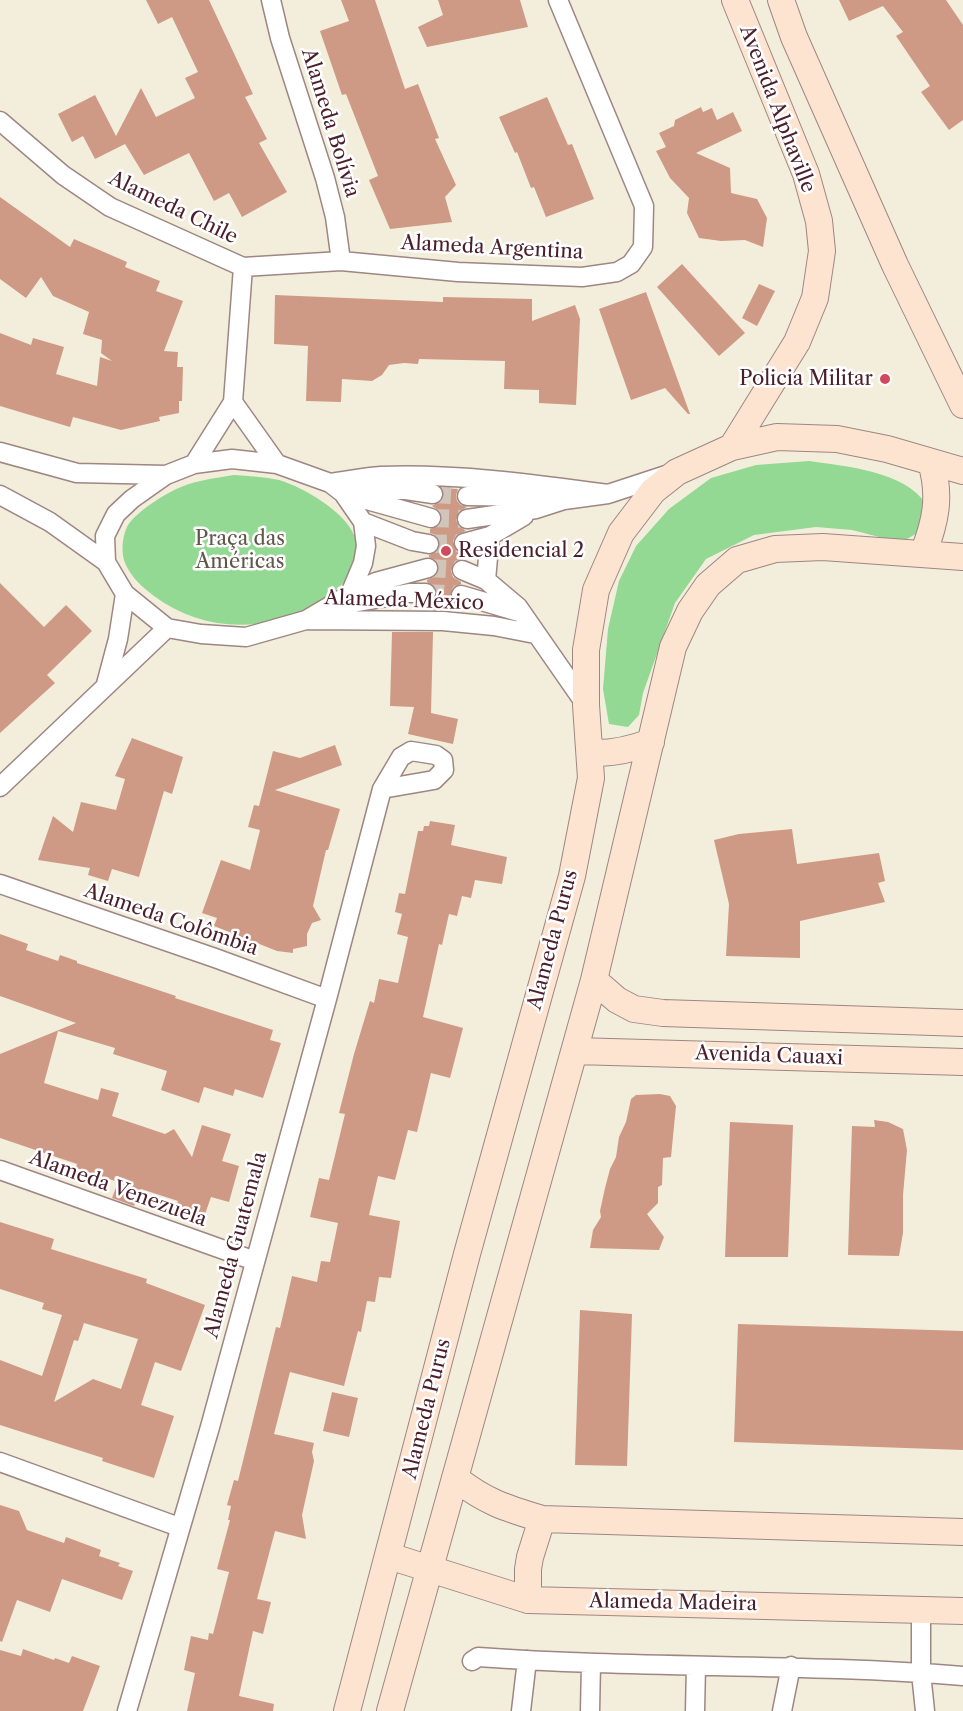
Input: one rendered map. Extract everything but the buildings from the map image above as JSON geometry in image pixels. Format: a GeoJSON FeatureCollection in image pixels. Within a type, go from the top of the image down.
{"type":"FeatureCollection","features":[{"type":"Feature","properties":{"kind":"main road","name":"Avenida Alphaville"},"geometry":{"type":"LineString","coordinates":[[732,447],[797,342],[814,298],[822,251],[819,221],[806,174],[735,0]]}},
{"type":"Feature","properties":{"kind":"main road"},"geometry":{"type":"LineString","coordinates":[[781,0],[794,37],[896,265],[963,405]]}},
{"type":"Feature","properties":{"kind":"main road"},"geometry":{"type":"LineString","coordinates":[[945,365],[963,391]]}},
{"type":"Feature","properties":{"kind":"main road","name":"Alameda Purus"},"geometry":{"type":"LineString","coordinates":[[347,1711],[467,1254],[572,876],[591,778],[586,705],[586,650],[596,590],[621,534],[653,492],[676,472],[732,447],[777,437],[837,439],[887,449],[963,471]]}},
{"type":"Feature","properties":{"kind":"main road"},"geometry":{"type":"LineString","coordinates":[[923,554],[932,531],[937,507],[937,483],[931,462]]}},
{"type":"Feature","properties":{"kind":"main road"},"geometry":{"type":"LineString","coordinates":[[390,1711],[594,980],[673,647],[690,610],[708,585],[737,560],[776,549],[824,547],[963,557]]}},
{"type":"Feature","properties":{"kind":"main road"},"geometry":{"type":"LineString","coordinates":[[590,753],[617,753],[651,742]]}},
{"type":"Feature","properties":{"kind":"main road","name":"Avenida Cauaxi"},"geometry":{"type":"LineString","coordinates":[[594,980],[617,1000],[634,1009],[683,1014],[961,1023]]}},
{"type":"Feature","properties":{"kind":"main road"},"geometry":{"type":"LineString","coordinates":[[678,1053],[674,1033],[683,1014]]}},
{"type":"Feature","properties":{"kind":"main road"},"geometry":{"type":"LineString","coordinates":[[959,1062],[961,1023]]}},
{"type":"Feature","properties":{"kind":"main road","name":"Avenida Cauaxi"},"geometry":{"type":"LineString","coordinates":[[574,1051],[959,1062]]}},
{"type":"Feature","properties":{"kind":"main road"},"geometry":{"type":"LineString","coordinates":[[455,1478],[478,1495],[500,1506],[542,1519],[963,1532]]}},
{"type":"Feature","properties":{"kind":"main road"},"geometry":{"type":"LineString","coordinates":[[528,1600],[530,1557],[542,1519]]}},
{"type":"Feature","properties":{"kind":"main road","name":"Alameda Madeira"},"geometry":{"type":"LineString","coordinates":[[389,1556],[528,1600],[963,1611]]}},
{"type":"Feature","properties":{"kind":"street","name":"Alameda Bolívia"},"geometry":{"type":"LineString","coordinates":[[271,0],[280,38],[325,178],[335,217],[341,261]]}},
{"type":"Feature","properties":{"kind":"street","name":"Alameda Argentina"},"geometry":{"type":"LineString","coordinates":[[243,267],[341,261],[458,272],[582,278],[617,272],[631,264],[643,248],[644,206],[558,0]]}},
{"type":"Feature","properties":{"kind":"street","name":"Alameda Chile"},"geometry":{"type":"LineString","coordinates":[[0,121],[63,175],[110,207],[243,267]]}},
{"type":"Feature","properties":{"kind":"street"},"geometry":{"type":"LineString","coordinates":[[194,464],[232,402],[243,267]]}},
{"type":"Feature","properties":{"kind":"street"},"geometry":{"type":"LineString","coordinates":[[232,402],[277,464]]}},
{"type":"Feature","properties":{"kind":"street"},"geometry":{"type":"LineString","coordinates":[[0,452],[77,474],[166,475]]}},
{"type":"Feature","properties":{"kind":"street"},"geometry":{"type":"LineString","coordinates":[[106,562],[105,536],[116,514],[132,499],[166,475],[194,464],[232,459],[277,464],[337,488],[430,518]]}},
{"type":"Feature","properties":{"kind":"street"},"geometry":{"type":"LineString","coordinates":[[466,519],[536,509],[564,500],[608,494],[676,472]]}},
{"type":"Feature","properties":{"kind":"street"},"geometry":{"type":"LineString","coordinates":[[337,488],[380,476],[437,477],[608,494]]}},
{"type":"Feature","properties":{"kind":"street"},"geometry":{"type":"LineString","coordinates":[[337,488],[406,490],[433,494]]}},
{"type":"Feature","properties":{"kind":"street"},"geometry":{"type":"LineString","coordinates":[[337,488],[363,522],[366,546],[363,563],[350,594]]}},
{"type":"Feature","properties":{"kind":"street"},"geometry":{"type":"LineString","coordinates":[[0,495],[50,522],[106,562],[125,594],[167,628],[201,634],[246,637],[306,620],[350,594],[376,582],[428,568]]}},
{"type":"Feature","properties":{"kind":"street"},"geometry":{"type":"LineString","coordinates":[[467,496],[526,496],[564,500]]}},
{"type":"Feature","properties":{"kind":"street"},"geometry":{"type":"LineString","coordinates":[[464,543],[490,536],[536,509]]}},
{"type":"Feature","properties":{"kind":"street"},"geometry":{"type":"LineString","coordinates":[[363,522],[412,541],[429,544]]}},
{"type":"Feature","properties":{"kind":"street"},"geometry":{"type":"LineString","coordinates":[[486,580],[490,536]]}},
{"type":"Feature","properties":{"kind":"street"},"geometry":{"type":"LineString","coordinates":[[462,570],[486,580],[518,607],[586,705]]}},
{"type":"Feature","properties":{"kind":"street"},"geometry":{"type":"LineString","coordinates":[[329,607],[409,593],[426,593]]}},
{"type":"Feature","properties":{"kind":"street"},"geometry":{"type":"LineString","coordinates":[[106,686],[118,639],[125,594]]}},
{"type":"Feature","properties":{"kind":"street"},"geometry":{"type":"LineString","coordinates":[[461,594],[522,614]]}},
{"type":"Feature","properties":{"kind":"street","name":"Alameda México"},"geometry":{"type":"LineString","coordinates":[[306,620],[443,621],[494,626],[535,634]]}},
{"type":"Feature","properties":{"kind":"street"},"geometry":{"type":"LineString","coordinates":[[0,787],[167,628]]}},
{"type":"Feature","properties":{"kind":"street","name":"Alameda Guatemala"},"geometry":{"type":"LineString","coordinates":[[127,1711],[210,1427],[382,789]]}},
{"type":"Feature","properties":{"kind":"street","name":"Alameda Colômbia"},"geometry":{"type":"LineString","coordinates":[[0,884],[327,999]]}},
{"type":"Feature","properties":{"kind":"street","name":"Alameda Venezuela"},"geometry":{"type":"LineString","coordinates":[[0,1170],[255,1261]]}},
{"type":"Feature","properties":{"kind":"street"},"geometry":{"type":"LineString","coordinates":[[0,1462],[179,1527]]}},
{"type":"Feature","properties":{"kind":"street"},"geometry":{"type":"LineString","coordinates":[[921,1610],[921,1673],[925,1711]]}},
{"type":"Feature","properties":{"kind":"street"},"geometry":{"type":"LineString","coordinates":[[472,1661],[478,1657],[591,1664],[791,1666],[963,1676]]}},
{"type":"Feature","properties":{"kind":"street"},"geometry":{"type":"LineString","coordinates":[[521,1711],[527,1660]]}},
{"type":"Feature","properties":{"kind":"street"},"geometry":{"type":"LineString","coordinates":[[590,1711],[591,1664]]}},
{"type":"Feature","properties":{"kind":"street"},"geometry":{"type":"LineString","coordinates":[[695,1711],[696,1666]]}},
{"type":"Feature","properties":{"kind":"street"},"geometry":{"type":"LineString","coordinates":[[782,1711],[791,1666]]}},
{"type":"Feature","properties":{"kind":"green space"},"geometry":{"type":"Polygon","coordinates":[[[809,461],[873,472],[904,484],[926,504],[919,532],[907,539],[891,540],[852,530],[816,527],[754,535],[706,559],[675,603],[643,693],[639,715],[628,727],[609,724],[603,689],[608,629],[619,581],[636,546],[669,509],[711,478],[756,465],[809,461]]]}},
{"type":"Feature","properties":{"kind":"green space","name":"Praça das Américas"},"geometry":{"type":"Polygon","coordinates":[[[234,475],[268,478],[289,483],[311,494],[332,509],[349,526],[356,541],[356,562],[349,577],[323,599],[297,613],[255,624],[234,625],[193,617],[173,608],[141,585],[127,568],[123,555],[124,535],[136,516],[151,504],[181,487],[234,475]]]}},
{"type":"Feature","properties":{"kind":"tunnel"},"geometry":{"type":"LineString","coordinates":[[433,494],[467,496]]}},
{"type":"Feature","properties":{"kind":"tunnel"},"geometry":{"type":"LineString","coordinates":[[431,518],[467,519]]}},
{"type":"Feature","properties":{"kind":"tunnel"},"geometry":{"type":"LineString","coordinates":[[429,544],[464,543]]}},
{"type":"Feature","properties":{"kind":"tunnel"},"geometry":{"type":"LineString","coordinates":[[428,568],[462,570]]}},
{"type":"Feature","properties":{"kind":"tunnel"},"geometry":{"type":"LineString","coordinates":[[426,593],[461,595]]}},
{"type":"Feature","properties":{"kind":"place","name":"Policia Militar"},"geometry":{"type":"Point","coordinates":[885,379]}},
{"type":"Feature","properties":{"kind":"place","name":"Residencial 2"},"geometry":{"type":"Point","coordinates":[446,551]}}]}
